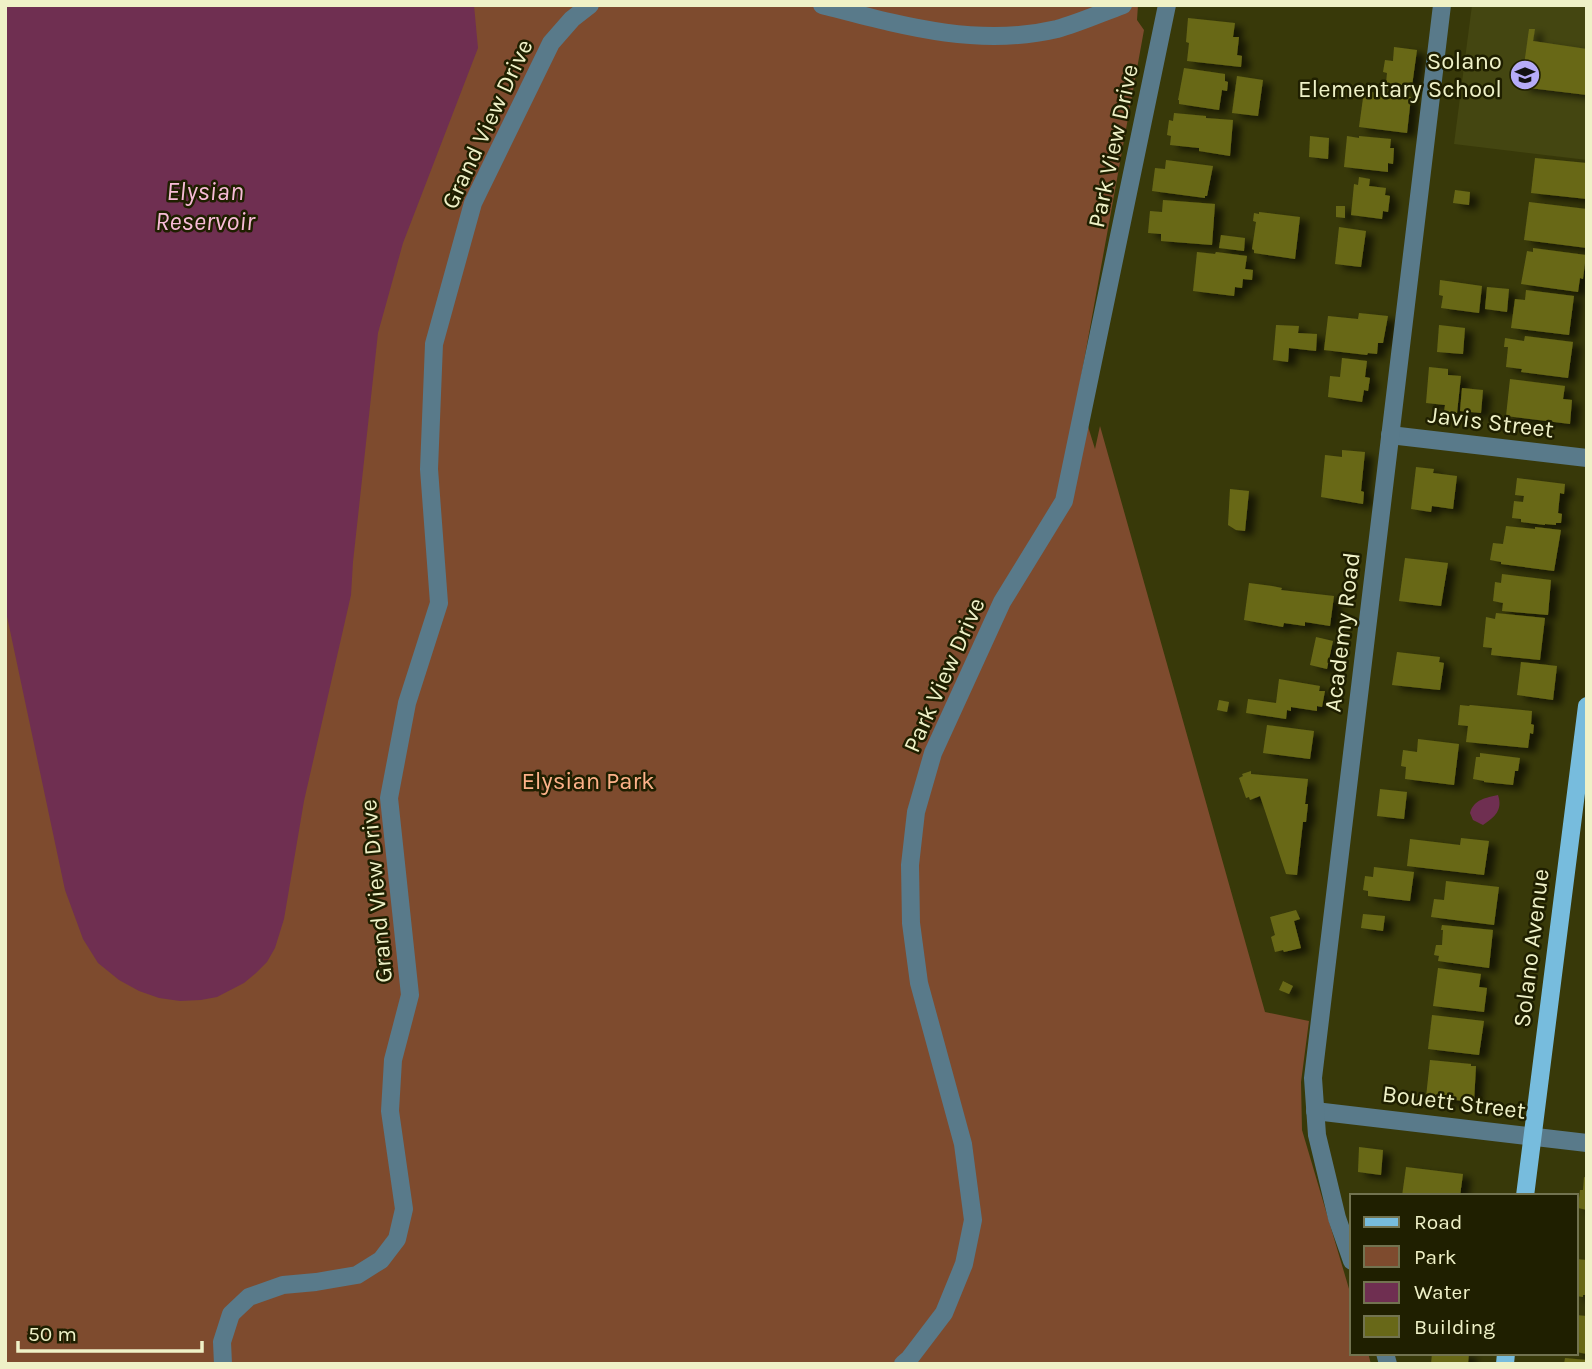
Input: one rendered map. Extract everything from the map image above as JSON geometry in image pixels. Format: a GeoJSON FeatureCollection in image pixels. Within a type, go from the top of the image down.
{"type":"FeatureCollection","features":[{"type":"Feature","properties":{"kind":"main road","name":"Solano Avenue"},"geometry":{"type":"LineString","coordinates":[[1525,1194],[1587,706]]}},
{"type":"Feature","properties":{"kind":"street","name":"Grand View Drive"},"geometry":{"type":"LineString","coordinates":[[223,1364],[222,1342],[231,1314],[249,1297],[283,1285],[357,1275],[381,1260],[397,1238],[404,1209],[390,1111],[391,1085],[393,1060],[410,995],[389,798],[407,703],[439,603],[429,469],[434,344],[473,203],[551,43],[572,19],[590,5]]}},
{"type":"Feature","properties":{"kind":"street"},"geometry":{"type":"LineString","coordinates":[[822,5],[956,35],[1011,37],[1058,29],[1123,5]]}},
{"type":"Feature","properties":{"kind":"street","name":"Park View Drive"},"geometry":{"type":"LineString","coordinates":[[903,1364],[944,1313],[964,1264],[973,1220],[963,1144],[919,983],[911,923],[910,865],[916,812],[933,753],[1002,602],[1064,501],[1167,5]]}},
{"type":"Feature","properties":{"kind":"street","name":"Academy Road"},"geometry":{"type":"LineString","coordinates":[[1350,1255],[1337,1218],[1317,1135],[1313,1077],[1442,5]]}},
{"type":"Feature","properties":{"kind":"street","name":"Javis Street"},"geometry":{"type":"LineString","coordinates":[[1390,435],[1587,458]]}},
{"type":"Feature","properties":{"kind":"street","name":"Bouett Street"},"geometry":{"type":"LineString","coordinates":[[1315,1111],[1587,1143]]}},
{"type":"Feature","properties":{"kind":"shaded area","name":"Solano Elementary School"},"geometry":{"type":"Polygon","coordinates":[[[1472,5],[1587,5],[1587,160],[1454,144],[1472,5]]]}},
{"type":"Feature","properties":{"kind":"green space","name":"Elysian Park"},"geometry":{"type":"Polygon","coordinates":[[[5,5],[1138,5],[1137,20],[1144,30],[1078,394],[1095,449],[1100,426],[1265,1012],[1309,1021],[1301,1082],[1302,1130],[1350,1292],[1350,1355],[1369,1355],[1371,1364],[5,1364],[5,5]]]}},
{"type":"Feature","properties":{"kind":"water","name":"Elysian Reservoir"},"geometry":{"type":"Polygon","coordinates":[[[9,5],[474,5],[478,48],[403,243],[378,333],[351,595],[304,801],[284,919],[275,948],[267,962],[244,983],[217,997],[180,1001],[139,991],[119,980],[98,963],[83,939],[65,890],[5,607],[5,10],[9,5]]]}},
{"type":"Feature","properties":{"kind":"water"},"geometry":{"type":"Polygon","coordinates":[[[1498,795],[1499,809],[1494,816],[1483,825],[1473,820],[1470,813],[1474,805],[1498,795]]]}},
{"type":"Feature","properties":{"kind":"building"},"geometry":{"type":"Polygon","coordinates":[[[1188,18],[1235,23],[1233,37],[1239,37],[1237,55],[1242,56],[1241,67],[1187,61],[1188,18]]]}},
{"type":"Feature","properties":{"kind":"building"},"geometry":{"type":"Polygon","coordinates":[[[1529,29],[1535,29],[1533,41],[1587,49],[1587,95],[1521,87],[1529,29]]]}},
{"type":"Feature","properties":{"kind":"building"},"geometry":{"type":"Polygon","coordinates":[[[1394,47],[1417,50],[1412,86],[1386,83],[1387,73],[1383,72],[1385,60],[1393,61],[1394,47]]]}},
{"type":"Feature","properties":{"kind":"building"},"geometry":{"type":"Polygon","coordinates":[[[1184,68],[1225,74],[1227,91],[1222,90],[1219,110],[1179,104],[1184,68]]]}},
{"type":"Feature","properties":{"kind":"building"},"geometry":{"type":"Polygon","coordinates":[[[1237,76],[1263,80],[1258,116],[1232,113],[1237,76]]]}},
{"type":"Feature","properties":{"kind":"building"},"geometry":{"type":"Polygon","coordinates":[[[1364,91],[1411,97],[1407,133],[1359,127],[1364,91]]]}},
{"type":"Feature","properties":{"kind":"building"},"geometry":{"type":"Polygon","coordinates":[[[1174,113],[1233,120],[1230,156],[1199,151],[1199,148],[1170,145],[1171,136],[1167,135],[1169,120],[1173,121],[1174,113]]]}},
{"type":"Feature","properties":{"kind":"building"},"geometry":{"type":"Polygon","coordinates":[[[1310,136],[1329,138],[1328,159],[1309,157],[1310,136]]]}},
{"type":"Feature","properties":{"kind":"building"},"geometry":{"type":"Polygon","coordinates":[[[1347,136],[1391,139],[1390,148],[1394,148],[1393,164],[1388,163],[1388,172],[1344,167],[1347,136]]]}},
{"type":"Feature","properties":{"kind":"building"},"geometry":{"type":"Polygon","coordinates":[[[1535,158],[1587,163],[1587,199],[1531,193],[1535,158]]]}},
{"type":"Feature","properties":{"kind":"building"},"geometry":{"type":"Polygon","coordinates":[[[1166,160],[1213,166],[1207,196],[1205,198],[1152,191],[1155,168],[1165,169],[1166,160]]]}},
{"type":"Feature","properties":{"kind":"building"},"geometry":{"type":"Polygon","coordinates":[[[1359,177],[1370,179],[1369,186],[1386,188],[1385,195],[1390,196],[1388,212],[1383,211],[1382,219],[1351,215],[1354,184],[1358,185],[1359,177]]]}},
{"type":"Feature","properties":{"kind":"building"},"geometry":{"type":"Polygon","coordinates":[[[1455,190],[1470,192],[1469,205],[1453,203],[1455,190]]]}},
{"type":"Feature","properties":{"kind":"building"},"geometry":{"type":"Polygon","coordinates":[[[1163,200],[1215,204],[1212,245],[1161,241],[1161,234],[1148,233],[1150,211],[1162,212],[1163,200]]]}},
{"type":"Feature","properties":{"kind":"building"},"geometry":{"type":"Polygon","coordinates":[[[1529,202],[1587,209],[1587,248],[1524,240],[1529,202]]]}},
{"type":"Feature","properties":{"kind":"building"},"geometry":{"type":"Polygon","coordinates":[[[1336,206],[1345,206],[1345,218],[1336,217],[1336,206]]]}},
{"type":"Feature","properties":{"kind":"building"},"geometry":{"type":"Polygon","coordinates":[[[1254,213],[1300,217],[1295,259],[1254,253],[1252,249],[1256,222],[1253,221],[1254,213]]]}},
{"type":"Feature","properties":{"kind":"building"},"geometry":{"type":"Polygon","coordinates":[[[1339,227],[1366,231],[1361,267],[1335,264],[1339,227]]]}},
{"type":"Feature","properties":{"kind":"building"},"geometry":{"type":"Polygon","coordinates":[[[1221,235],[1245,238],[1244,251],[1219,248],[1221,235]]]}},
{"type":"Feature","properties":{"kind":"building"},"geometry":{"type":"Polygon","coordinates":[[[1533,248],[1586,255],[1583,279],[1580,278],[1578,292],[1521,284],[1527,251],[1533,252],[1533,248]]]}},
{"type":"Feature","properties":{"kind":"building"},"geometry":{"type":"Polygon","coordinates":[[[1197,252],[1247,256],[1245,269],[1253,270],[1252,280],[1243,279],[1242,288],[1235,287],[1234,296],[1193,291],[1197,252]]]}},
{"type":"Feature","properties":{"kind":"building"},"geometry":{"type":"Polygon","coordinates":[[[1440,280],[1482,286],[1479,313],[1441,308],[1443,296],[1439,295],[1440,280]]]}},
{"type":"Feature","properties":{"kind":"building"},"geometry":{"type":"Polygon","coordinates":[[[1487,287],[1509,289],[1507,312],[1485,309],[1487,287]]]}},
{"type":"Feature","properties":{"kind":"building"},"geometry":{"type":"Polygon","coordinates":[[[1526,290],[1574,296],[1569,335],[1511,328],[1515,299],[1525,300],[1526,290]]]}},
{"type":"Feature","properties":{"kind":"building"},"geometry":{"type":"Polygon","coordinates":[[[1359,313],[1388,316],[1383,343],[1378,343],[1377,354],[1324,350],[1328,316],[1358,319],[1359,313]]]}},
{"type":"Feature","properties":{"kind":"building"},"geometry":{"type":"Polygon","coordinates":[[[1276,325],[1299,326],[1298,333],[1317,334],[1316,351],[1289,348],[1288,362],[1273,360],[1276,325]]]}},
{"type":"Feature","properties":{"kind":"building"},"geometry":{"type":"Polygon","coordinates":[[[1439,325],[1465,328],[1463,354],[1437,352],[1439,325]]]}},
{"type":"Feature","properties":{"kind":"building"},"geometry":{"type":"Polygon","coordinates":[[[1525,336],[1573,342],[1568,378],[1521,372],[1522,369],[1506,367],[1508,347],[1504,347],[1505,338],[1524,341],[1525,336]]]}},
{"type":"Feature","properties":{"kind":"building"},"geometry":{"type":"Polygon","coordinates":[[[1342,358],[1367,361],[1365,377],[1370,378],[1368,391],[1364,390],[1362,402],[1328,397],[1330,376],[1340,377],[1342,358]]]}},
{"type":"Feature","properties":{"kind":"building"},"geometry":{"type":"Polygon","coordinates":[[[1429,367],[1448,369],[1448,375],[1461,376],[1457,413],[1444,412],[1445,405],[1426,403],[1429,367]]]}},
{"type":"Feature","properties":{"kind":"building"},"geometry":{"type":"Polygon","coordinates":[[[1510,379],[1565,386],[1563,399],[1572,400],[1570,424],[1506,416],[1510,379]]]}},
{"type":"Feature","properties":{"kind":"building"},"geometry":{"type":"Polygon","coordinates":[[[1462,388],[1483,390],[1481,413],[1460,411],[1462,388]]]}},
{"type":"Feature","properties":{"kind":"building"},"geometry":{"type":"Polygon","coordinates":[[[1342,450],[1365,452],[1361,491],[1364,492],[1363,504],[1321,497],[1325,455],[1342,457],[1342,450]]]}},
{"type":"Feature","properties":{"kind":"building"},"geometry":{"type":"Polygon","coordinates":[[[1416,467],[1434,469],[1433,473],[1457,476],[1453,509],[1432,506],[1431,512],[1411,509],[1416,467]]]}},
{"type":"Feature","properties":{"kind":"building"},"geometry":{"type":"Polygon","coordinates":[[[1517,478],[1565,484],[1564,494],[1560,493],[1558,513],[1562,514],[1561,523],[1545,525],[1512,518],[1514,501],[1523,502],[1524,496],[1515,495],[1517,478]]]}},
{"type":"Feature","properties":{"kind":"building"},"geometry":{"type":"Polygon","coordinates":[[[1230,489],[1249,491],[1245,531],[1228,525],[1230,489]]]}},
{"type":"Feature","properties":{"kind":"building"},"geometry":{"type":"Polygon","coordinates":[[[1506,526],[1561,530],[1554,571],[1490,560],[1493,543],[1503,544],[1506,526]]]}},
{"type":"Feature","properties":{"kind":"building"},"geometry":{"type":"Polygon","coordinates":[[[1405,558],[1448,563],[1441,606],[1399,601],[1405,558]]]}},
{"type":"Feature","properties":{"kind":"building"},"geometry":{"type":"Polygon","coordinates":[[[1502,574],[1551,580],[1548,615],[1502,611],[1503,603],[1493,601],[1495,582],[1501,583],[1502,574]]]}},
{"type":"Feature","properties":{"kind":"building"},"geometry":{"type":"Polygon","coordinates":[[[1249,583],[1334,596],[1330,626],[1305,622],[1305,626],[1284,623],[1283,627],[1244,620],[1249,583]]]}},
{"type":"Feature","properties":{"kind":"building"},"geometry":{"type":"Polygon","coordinates":[[[1496,613],[1545,618],[1540,660],[1491,655],[1492,648],[1483,647],[1486,617],[1495,619],[1496,613]]]}},
{"type":"Feature","properties":{"kind":"building"},"geometry":{"type":"Polygon","coordinates":[[[1316,637],[1333,641],[1327,669],[1310,665],[1316,637]]]}},
{"type":"Feature","properties":{"kind":"building"},"geometry":{"type":"Polygon","coordinates":[[[1397,652],[1440,657],[1439,662],[1444,663],[1440,690],[1392,685],[1397,652]]]}},
{"type":"Feature","properties":{"kind":"building"},"geometry":{"type":"Polygon","coordinates":[[[1521,662],[1557,666],[1553,700],[1517,695],[1521,662]]]}},
{"type":"Feature","properties":{"kind":"building"},"geometry":{"type":"Polygon","coordinates":[[[1279,679],[1320,686],[1319,691],[1325,691],[1322,707],[1317,706],[1317,711],[1291,707],[1291,711],[1287,710],[1286,719],[1246,713],[1248,699],[1276,703],[1279,679]]]}},
{"type":"Feature","properties":{"kind":"building"},"geometry":{"type":"Polygon","coordinates":[[[1219,700],[1229,702],[1227,712],[1217,710],[1219,700]]]}},
{"type":"Feature","properties":{"kind":"building"},"geometry":{"type":"Polygon","coordinates":[[[1460,705],[1532,711],[1531,724],[1534,725],[1528,748],[1466,742],[1468,726],[1458,725],[1460,705]]]}},
{"type":"Feature","properties":{"kind":"building"},"geometry":{"type":"Polygon","coordinates":[[[1267,725],[1314,731],[1310,759],[1263,753],[1267,725]]]}},
{"type":"Feature","properties":{"kind":"building"},"geometry":{"type":"Polygon","coordinates":[[[1418,739],[1459,744],[1454,785],[1405,779],[1406,767],[1401,766],[1403,750],[1417,752],[1418,739]]]}},
{"type":"Feature","properties":{"kind":"building"},"geometry":{"type":"Polygon","coordinates":[[[1480,753],[1520,758],[1513,785],[1473,779],[1476,757],[1480,757],[1480,753]]]}},
{"type":"Feature","properties":{"kind":"building"},"geometry":{"type":"Polygon","coordinates":[[[1251,771],[1251,774],[1308,779],[1306,822],[1303,822],[1297,875],[1286,874],[1260,796],[1250,800],[1249,797],[1246,798],[1239,778],[1251,771]]]}},
{"type":"Feature","properties":{"kind":"building"},"geometry":{"type":"Polygon","coordinates":[[[1380,789],[1407,792],[1404,819],[1377,816],[1380,789]]]}},
{"type":"Feature","properties":{"kind":"building"},"geometry":{"type":"Polygon","coordinates":[[[1461,838],[1489,841],[1484,875],[1407,866],[1410,839],[1460,845],[1461,838]]]}},
{"type":"Feature","properties":{"kind":"building"},"geometry":{"type":"Polygon","coordinates":[[[1374,867],[1414,872],[1410,901],[1368,896],[1368,891],[1363,890],[1365,876],[1373,877],[1374,867]]]}},
{"type":"Feature","properties":{"kind":"building"},"geometry":{"type":"Polygon","coordinates":[[[1446,881],[1499,887],[1494,925],[1431,917],[1434,899],[1444,900],[1446,881]]]}},
{"type":"Feature","properties":{"kind":"building"},"geometry":{"type":"Polygon","coordinates":[[[1296,910],[1300,919],[1294,921],[1301,948],[1275,952],[1271,937],[1275,935],[1270,917],[1296,910]]]}},
{"type":"Feature","properties":{"kind":"building"},"geometry":{"type":"Polygon","coordinates":[[[1363,914],[1385,916],[1383,931],[1361,928],[1363,914]]]}},
{"type":"Feature","properties":{"kind":"building"},"geometry":{"type":"Polygon","coordinates":[[[1442,925],[1493,930],[1489,968],[1438,961],[1439,956],[1434,955],[1436,945],[1442,945],[1442,925]]]}},
{"type":"Feature","properties":{"kind":"building"},"geometry":{"type":"Polygon","coordinates":[[[1438,968],[1481,974],[1479,987],[1487,988],[1484,1012],[1433,1006],[1438,968]]]}},
{"type":"Feature","properties":{"kind":"building"},"geometry":{"type":"Polygon","coordinates":[[[1283,981],[1293,986],[1289,994],[1279,990],[1283,981]]]}},
{"type":"Feature","properties":{"kind":"building"},"geometry":{"type":"Polygon","coordinates":[[[1432,1015],[1484,1021],[1479,1055],[1428,1049],[1432,1015]]]}},
{"type":"Feature","properties":{"kind":"building"},"geometry":{"type":"Polygon","coordinates":[[[1430,1060],[1476,1066],[1474,1102],[1426,1097],[1430,1060]]]}},
{"type":"Feature","properties":{"kind":"building"},"geometry":{"type":"Polygon","coordinates":[[[1359,1147],[1383,1150],[1381,1175],[1358,1172],[1359,1147]]]}},
{"type":"Feature","properties":{"kind":"building"},"geometry":{"type":"Polygon","coordinates":[[[1406,1167],[1463,1174],[1460,1194],[1402,1194],[1406,1167]]]}},
{"type":"Feature","properties":{"kind":"building"},"geometry":{"type":"Polygon","coordinates":[[[1584,1177],[1587,1178],[1587,1210],[1578,1208],[1584,1177]]]}},
{"type":"Feature","properties":{"kind":"building"},"geometry":{"type":"Polygon","coordinates":[[[1578,1259],[1587,1260],[1587,1295],[1578,1296],[1578,1259]]]}},
{"type":"Feature","properties":{"kind":"building"},"geometry":{"type":"Polygon","coordinates":[[[1578,1315],[1587,1316],[1587,1354],[1578,1352],[1578,1315]]]}},
{"type":"Feature","properties":{"kind":"building"},"geometry":{"type":"Polygon","coordinates":[[[1432,1355],[1469,1355],[1468,1364],[1431,1364],[1432,1355]]]}},
{"type":"Feature","properties":{"kind":"building"},"geometry":{"type":"Polygon","coordinates":[[[1565,1358],[1587,1360],[1587,1364],[1564,1364],[1565,1358]]]}},
{"type":"Feature","properties":{"kind":"place","name":"Solano Elementary School"},"geometry":{"type":"Point","coordinates":[1525,75]}}]}
